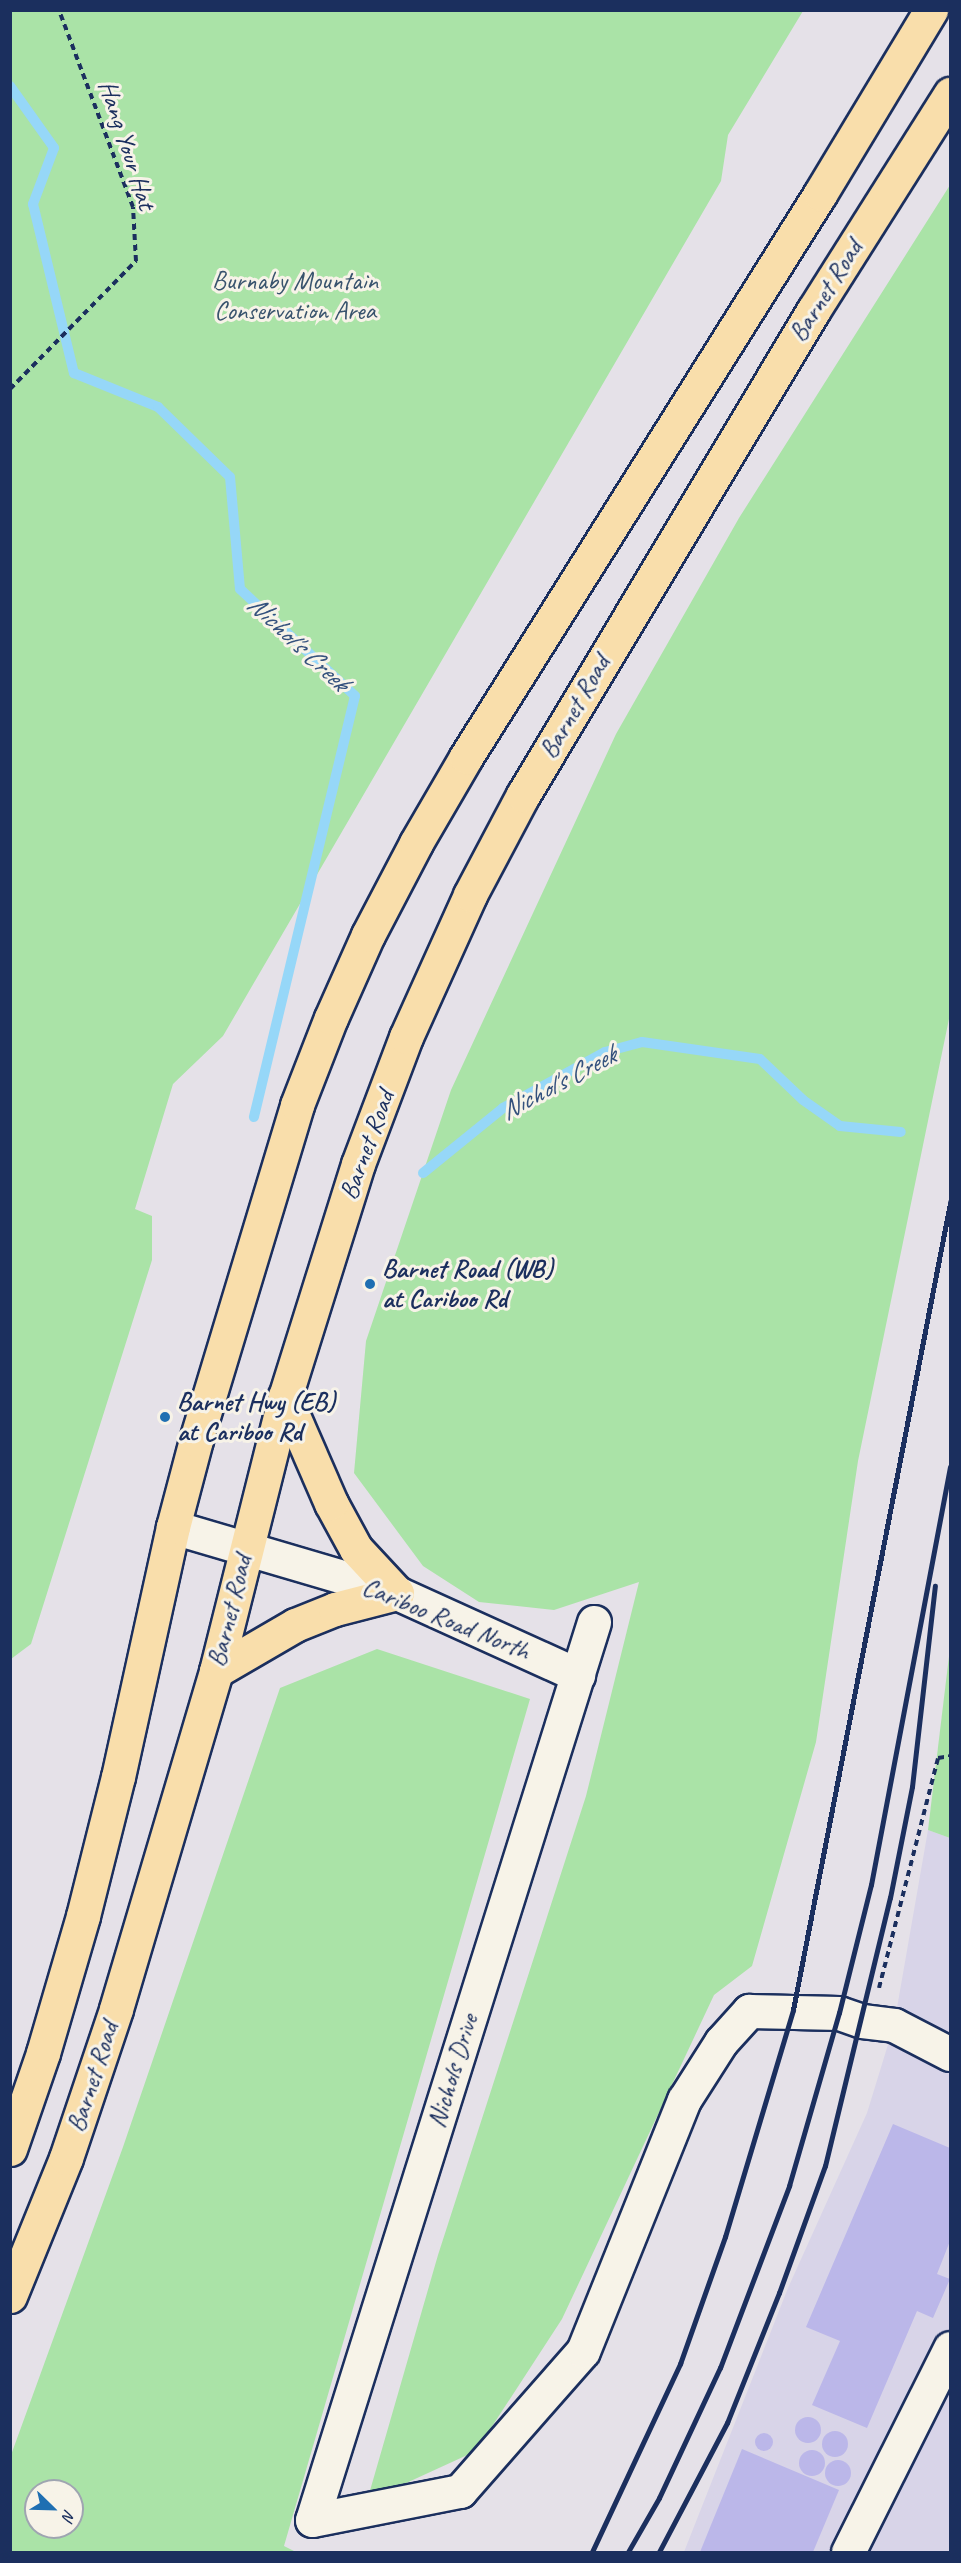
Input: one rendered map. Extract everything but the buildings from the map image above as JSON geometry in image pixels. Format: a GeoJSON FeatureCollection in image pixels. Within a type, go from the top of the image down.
{"type":"FeatureCollection","features":[{"type":"Feature","properties":{"kind":"main road"},"geometry":{"type":"LineString","coordinates":[[10,2149],[43,2053],[83,1916],[118,1777],[173,1527],[236,1304],[297,1105],[331,1017],[368,935],[416,843],[466,757],[819,194],[931,10]]}},
{"type":"Feature","properties":{"kind":"main road","name":"Barnet Road"},"geometry":{"type":"LineString","coordinates":[[10,2296],[66,2158],[116,2008],[216,1671],[245,1548],[285,1397],[362,1153],[406,1036],[470,896],[523,795],[813,310],[951,94]]}},
{"type":"Feature","properties":{"kind":"main road"},"geometry":{"type":"LineString","coordinates":[[216,1671],[295,1625],[334,1609],[397,1593],[356,1549],[331,1503],[285,1397]]}},
{"type":"Feature","properties":{"kind":"street","name":"Cariboo Road North"},"geometry":{"type":"LineString","coordinates":[[173,1527],[397,1593],[578,1675]]}},
{"type":"Feature","properties":{"kind":"street","name":"Nichols Drive"},"geometry":{"type":"LineString","coordinates":[[594,1622],[312,2520],[460,2491],[583,2351],[684,2100],[720,2042],[749,2011],[839,2013],[871,2022]]}},
{"type":"Feature","properties":{"kind":"street"},"geometry":{"type":"LineString","coordinates":[[871,2022],[894,2025],[951,2054]]}},
{"type":"Feature","properties":{"kind":"street"},"geometry":{"type":"LineString","coordinates":[[848,2553],[938,2405],[951,2348]]}},
{"type":"Feature","properties":{"kind":"path","name":"Hang Your Hat"},"geometry":{"type":"LineString","coordinates":[[10,389],[136,261],[132,207],[59,10]]}},
{"type":"Feature","properties":{"kind":"path"},"geometry":{"type":"LineString","coordinates":[[871,2022],[938,1758],[951,1755]]}},
{"type":"Feature","properties":{"kind":"shaded area"},"geometry":{"type":"Polygon","coordinates":[[[928,1830],[950,1838],[950,2552],[684,2552],[788,2288],[867,2113],[894,2025],[928,1830]]]}},
{"type":"Feature","properties":{"kind":"green space","name":"Burnaby Mountain Conservation Area"},"geometry":{"type":"Polygon","coordinates":[[[11,10],[803,11],[728,135],[721,181],[223,1036],[173,1084],[135,1209],[152,1216],[152,1260],[31,1644],[11,1659],[11,10]]]}},
{"type":"Feature","properties":{"kind":"green space"},"geometry":{"type":"Polygon","coordinates":[[[950,185],[950,1014],[858,1461],[816,1742],[752,1966],[714,1995],[562,2319],[476,2451],[367,2501],[438,2255],[586,1796],[639,1582],[554,1610],[479,1602],[423,1566],[354,1473],[366,1341],[451,1090],[616,734],[739,518],[950,185]]]}},
{"type":"Feature","properties":{"kind":"green space"},"geometry":{"type":"Polygon","coordinates":[[[950,1648],[950,1838],[928,1830],[950,1648]]]}},
{"type":"Feature","properties":{"kind":"green space"},"geometry":{"type":"Polygon","coordinates":[[[377,1649],[530,1699],[284,2546],[296,2552],[11,2552],[11,2455],[123,2147],[280,1688],[377,1649]]]}},
{"type":"Feature","properties":{"kind":"waterway","name":"Nichol's Creek"},"geometry":{"type":"LineString","coordinates":[[10,86],[54,148],[33,204],[74,373],[158,407],[230,477],[240,589],[355,696],[254,1117]]}},
{"type":"Feature","properties":{"kind":"waterway","name":"Nichol's Creek"},"geometry":{"type":"LineString","coordinates":[[423,1173],[503,1108],[605,1052],[642,1042],[760,1059],[803,1100],[840,1126],[901,1132]]}},
{"type":"Feature","properties":{"kind":"railway"},"geometry":{"type":"LineString","coordinates":[[592,2552],[680,2364],[725,2237],[793,2010],[950,1203]]}},
{"type":"Feature","properties":{"kind":"railway"},"geometry":{"type":"LineString","coordinates":[[628,2552],[659,2498],[720,2368],[789,2186],[839,2013],[871,1885],[950,1467]]}},
{"type":"Feature","properties":{"kind":"railway"},"geometry":{"type":"LineString","coordinates":[[659,2552],[727,2423],[779,2293],[825,2166],[890,1898],[912,1787],[935,1586]]}},
{"type":"Feature","properties":{"kind":"place","name":"Barnet Road (WB) at Cariboo Rd"},"geometry":{"type":"Point","coordinates":[370,1284]}},
{"type":"Feature","properties":{"kind":"place","name":"Barnet Hwy (EB) at Cariboo Rd"},"geometry":{"type":"Point","coordinates":[165,1417]}}]}
